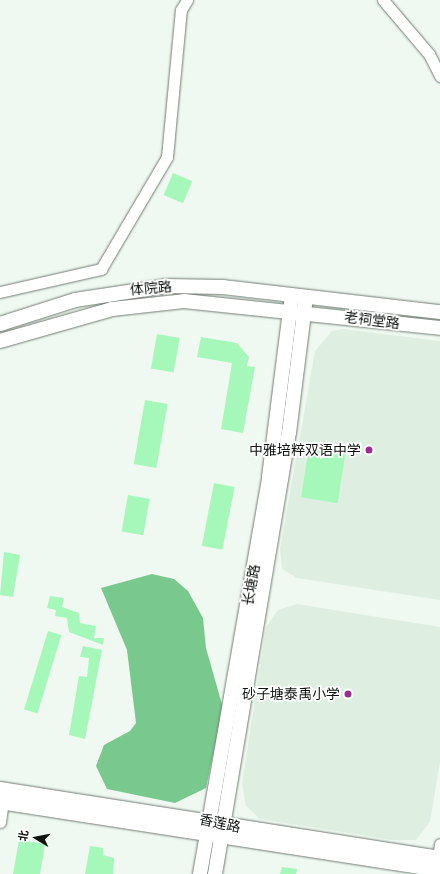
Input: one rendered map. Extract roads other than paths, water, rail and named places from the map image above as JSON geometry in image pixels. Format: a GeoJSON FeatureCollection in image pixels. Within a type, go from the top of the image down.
{"type":"FeatureCollection","features":[{"type":"Feature","properties":{"kind":"main road","name":"体院路"},"geometry":{"type":"LineString","coordinates":[[0,324],[75,300],[145,288],[223,287],[299,296]]}},
{"type":"Feature","properties":{"kind":"main road","name":"长塘路"},"geometry":{"type":"LineString","coordinates":[[200,874],[299,296]]}},
{"type":"Feature","properties":{"kind":"main road","name":"老祠堂路"},"geometry":{"type":"LineString","coordinates":[[299,296],[440,312]]}},
{"type":"Feature","properties":{"kind":"main road","name":"体院路"},"geometry":{"type":"LineString","coordinates":[[0,341],[70,319],[154,303],[215,302],[297,312]]}},
{"type":"Feature","properties":{"kind":"main road","name":"长塘路"},"geometry":{"type":"LineString","coordinates":[[215,874],[289,433],[297,312]]}},
{"type":"Feature","properties":{"kind":"main road","name":"老祠堂路"},"geometry":{"type":"LineString","coordinates":[[297,312],[440,328]]}},
{"type":"Feature","properties":{"kind":"main road","name":"香莲路"},"geometry":{"type":"LineString","coordinates":[[2,796],[210,821],[438,862]]}},
{"type":"Feature","properties":{"kind":"main road","name":"香莲路"},"geometry":{"type":"LineString","coordinates":[[2,796],[221,838],[438,862]]}},
{"type":"Feature","properties":{"kind":"street"},"geometry":{"type":"LineString","coordinates":[[0,292],[101,269],[167,157],[181,10],[187,0]]}},
{"type":"Feature","properties":{"kind":"street"},"geometry":{"type":"LineString","coordinates":[[383,0],[429,54],[440,76]]}},
{"type":"Feature","properties":{"kind":"street"},"geometry":{"type":"LineString","coordinates":[[0,822],[2,796]]}},
{"type":"Feature","properties":{"kind":"place","name":"中雅培粹双语中学"},"geometry":{"type":"Point","coordinates":[369,450]}},
{"type":"Feature","properties":{"kind":"place","name":"砂子塘泰禹小学"},"geometry":{"type":"Point","coordinates":[348,694]}}]}
